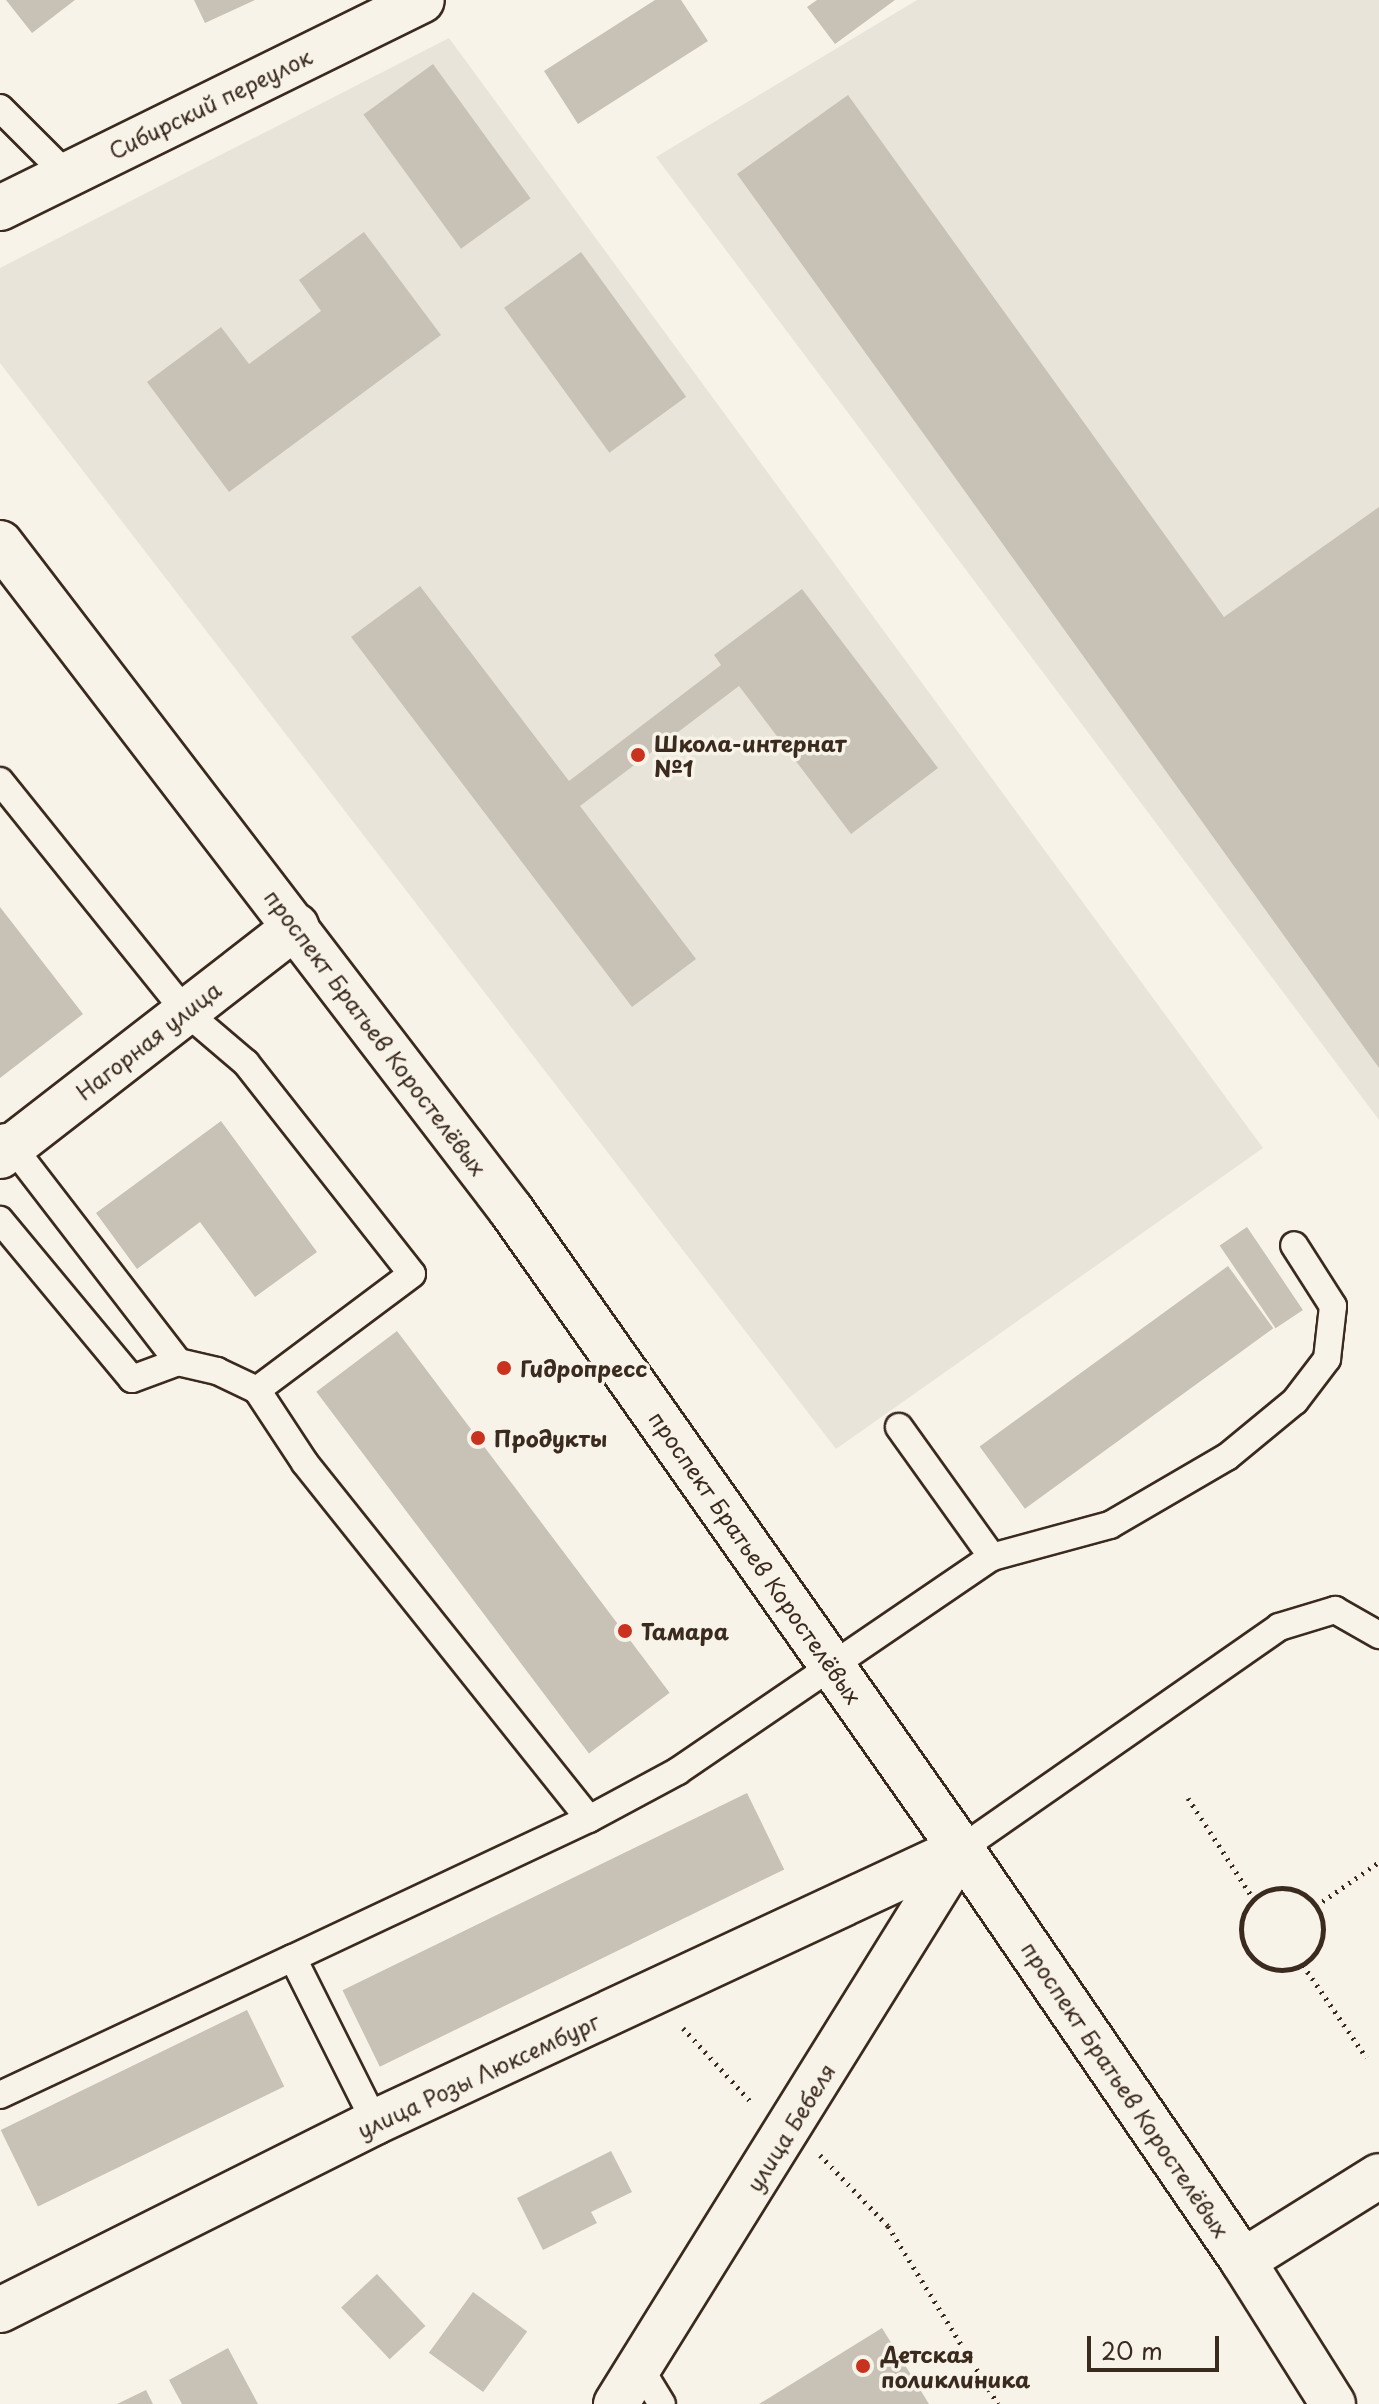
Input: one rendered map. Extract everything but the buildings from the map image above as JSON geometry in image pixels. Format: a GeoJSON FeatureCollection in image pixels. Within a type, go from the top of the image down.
{"type":"FeatureCollection","features":[{"type":"Feature","properties":{"kind":"street","name":"Сибирский переулок"},"geometry":{"type":"LineString","coordinates":[[0,208],[65,173],[422,0]]}},
{"type":"Feature","properties":{"kind":"street","name":"проспект Братьев Коростелёвых"},"geometry":{"type":"LineString","coordinates":[[0,543],[511,1210],[961,1849],[1243,2261],[1333,2404]]}},
{"type":"Feature","properties":{"kind":"street","name":"Нагорная улица"},"geometry":{"type":"LineString","coordinates":[[4,1144],[296,926]]}},
{"type":"Feature","properties":{"kind":"street","name":"улица Розы Люксембург"},"geometry":{"type":"LineString","coordinates":[[0,2310],[375,2122],[961,1849]]}},
{"type":"Feature","properties":{"kind":"street","name":"улица Бебеля"},"geometry":{"type":"LineString","coordinates":[[616,2404],[651,2386],[787,2132],[961,1849]]}},
{"type":"Feature","properties":{"kind":"street"},"geometry":{"type":"LineString","coordinates":[[1243,2261],[1379,2176]]}},
{"type":"Feature","properties":{"kind":"lane"},"geometry":{"type":"LineString","coordinates":[[0,108],[65,173]]}},
{"type":"Feature","properties":{"kind":"lane"},"geometry":{"type":"LineString","coordinates":[[0,781],[185,1011],[246,1063],[412,1274],[257,1390]]}},
{"type":"Feature","properties":{"kind":"lane"},"geometry":{"type":"LineString","coordinates":[[4,1144],[178,1362]]}},
{"type":"Feature","properties":{"kind":"lane"},"geometry":{"type":"LineString","coordinates":[[0,1220],[132,1379],[178,1362],[217,1371],[257,1390],[305,1463],[589,1819]]}},
{"type":"Feature","properties":{"kind":"lane"},"geometry":{"type":"LineString","coordinates":[[0,2095],[589,1819],[678,1771],[992,1557],[1110,1525],[1227,1457],[1295,1401],[1327,1359],[1333,1306],[1294,1245]]}},
{"type":"Feature","properties":{"kind":"lane"},"geometry":{"type":"LineString","coordinates":[[899,1427],[992,1557]]}},
{"type":"Feature","properties":{"kind":"lane"},"geometry":{"type":"LineString","coordinates":[[961,1849],[1279,1627],[1335,1610],[1379,1635]]}},
{"type":"Feature","properties":{"kind":"lane"},"geometry":{"type":"LineString","coordinates":[[293,1958],[375,2122]]}},
{"type":"Feature","properties":{"kind":"path"},"geometry":{"type":"LineString","coordinates":[[1188,1798],[1253,1898]]}},
{"type":"Feature","properties":{"kind":"path"},"geometry":{"type":"LineString","coordinates":[[1316,1906],[1379,1862]]}},
{"type":"Feature","properties":{"kind":"path"},"geometry":{"type":"LineString","coordinates":[[1290,1887],[1316,1906],[1324,1932],[1318,1952],[1303,1965],[1284,1971],[1264,1966],[1248,1954],[1241,1935],[1242,1915],[1253,1898],[1270,1888],[1290,1887]]}},
{"type":"Feature","properties":{"kind":"path"},"geometry":{"type":"LineString","coordinates":[[1303,1965],[1366,2057]]}},
{"type":"Feature","properties":{"kind":"path"},"geometry":{"type":"LineString","coordinates":[[661,1989],[673,2017],[748,2100],[846,2178],[888,2226],[998,2404]]}},
{"type":"Feature","properties":{"kind":"shaded area"},"geometry":{"type":"Polygon","coordinates":[[[917,0],[1379,0],[1379,1120],[656,157],[917,0]]]}},
{"type":"Feature","properties":{"kind":"shaded area","name":"Школа-интернат №1"},"geometry":{"type":"Polygon","coordinates":[[[449,38],[1263,1148],[836,1449],[0,363],[0,268],[449,38]]]}},
{"type":"Feature","properties":{"kind":"place","name":"Школа-интернат №1"},"geometry":{"type":"Point","coordinates":[638,755]}},
{"type":"Feature","properties":{"kind":"place","name":"Гидропресс"},"geometry":{"type":"Point","coordinates":[504,1368]}},
{"type":"Feature","properties":{"kind":"place","name":"Продукты"},"geometry":{"type":"Point","coordinates":[478,1438]}},
{"type":"Feature","properties":{"kind":"place","name":"Тамара"},"geometry":{"type":"Point","coordinates":[625,1631]}},
{"type":"Feature","properties":{"kind":"place","name":"Детская поликлиника"},"geometry":{"type":"Point","coordinates":[863,2366]}}]}
